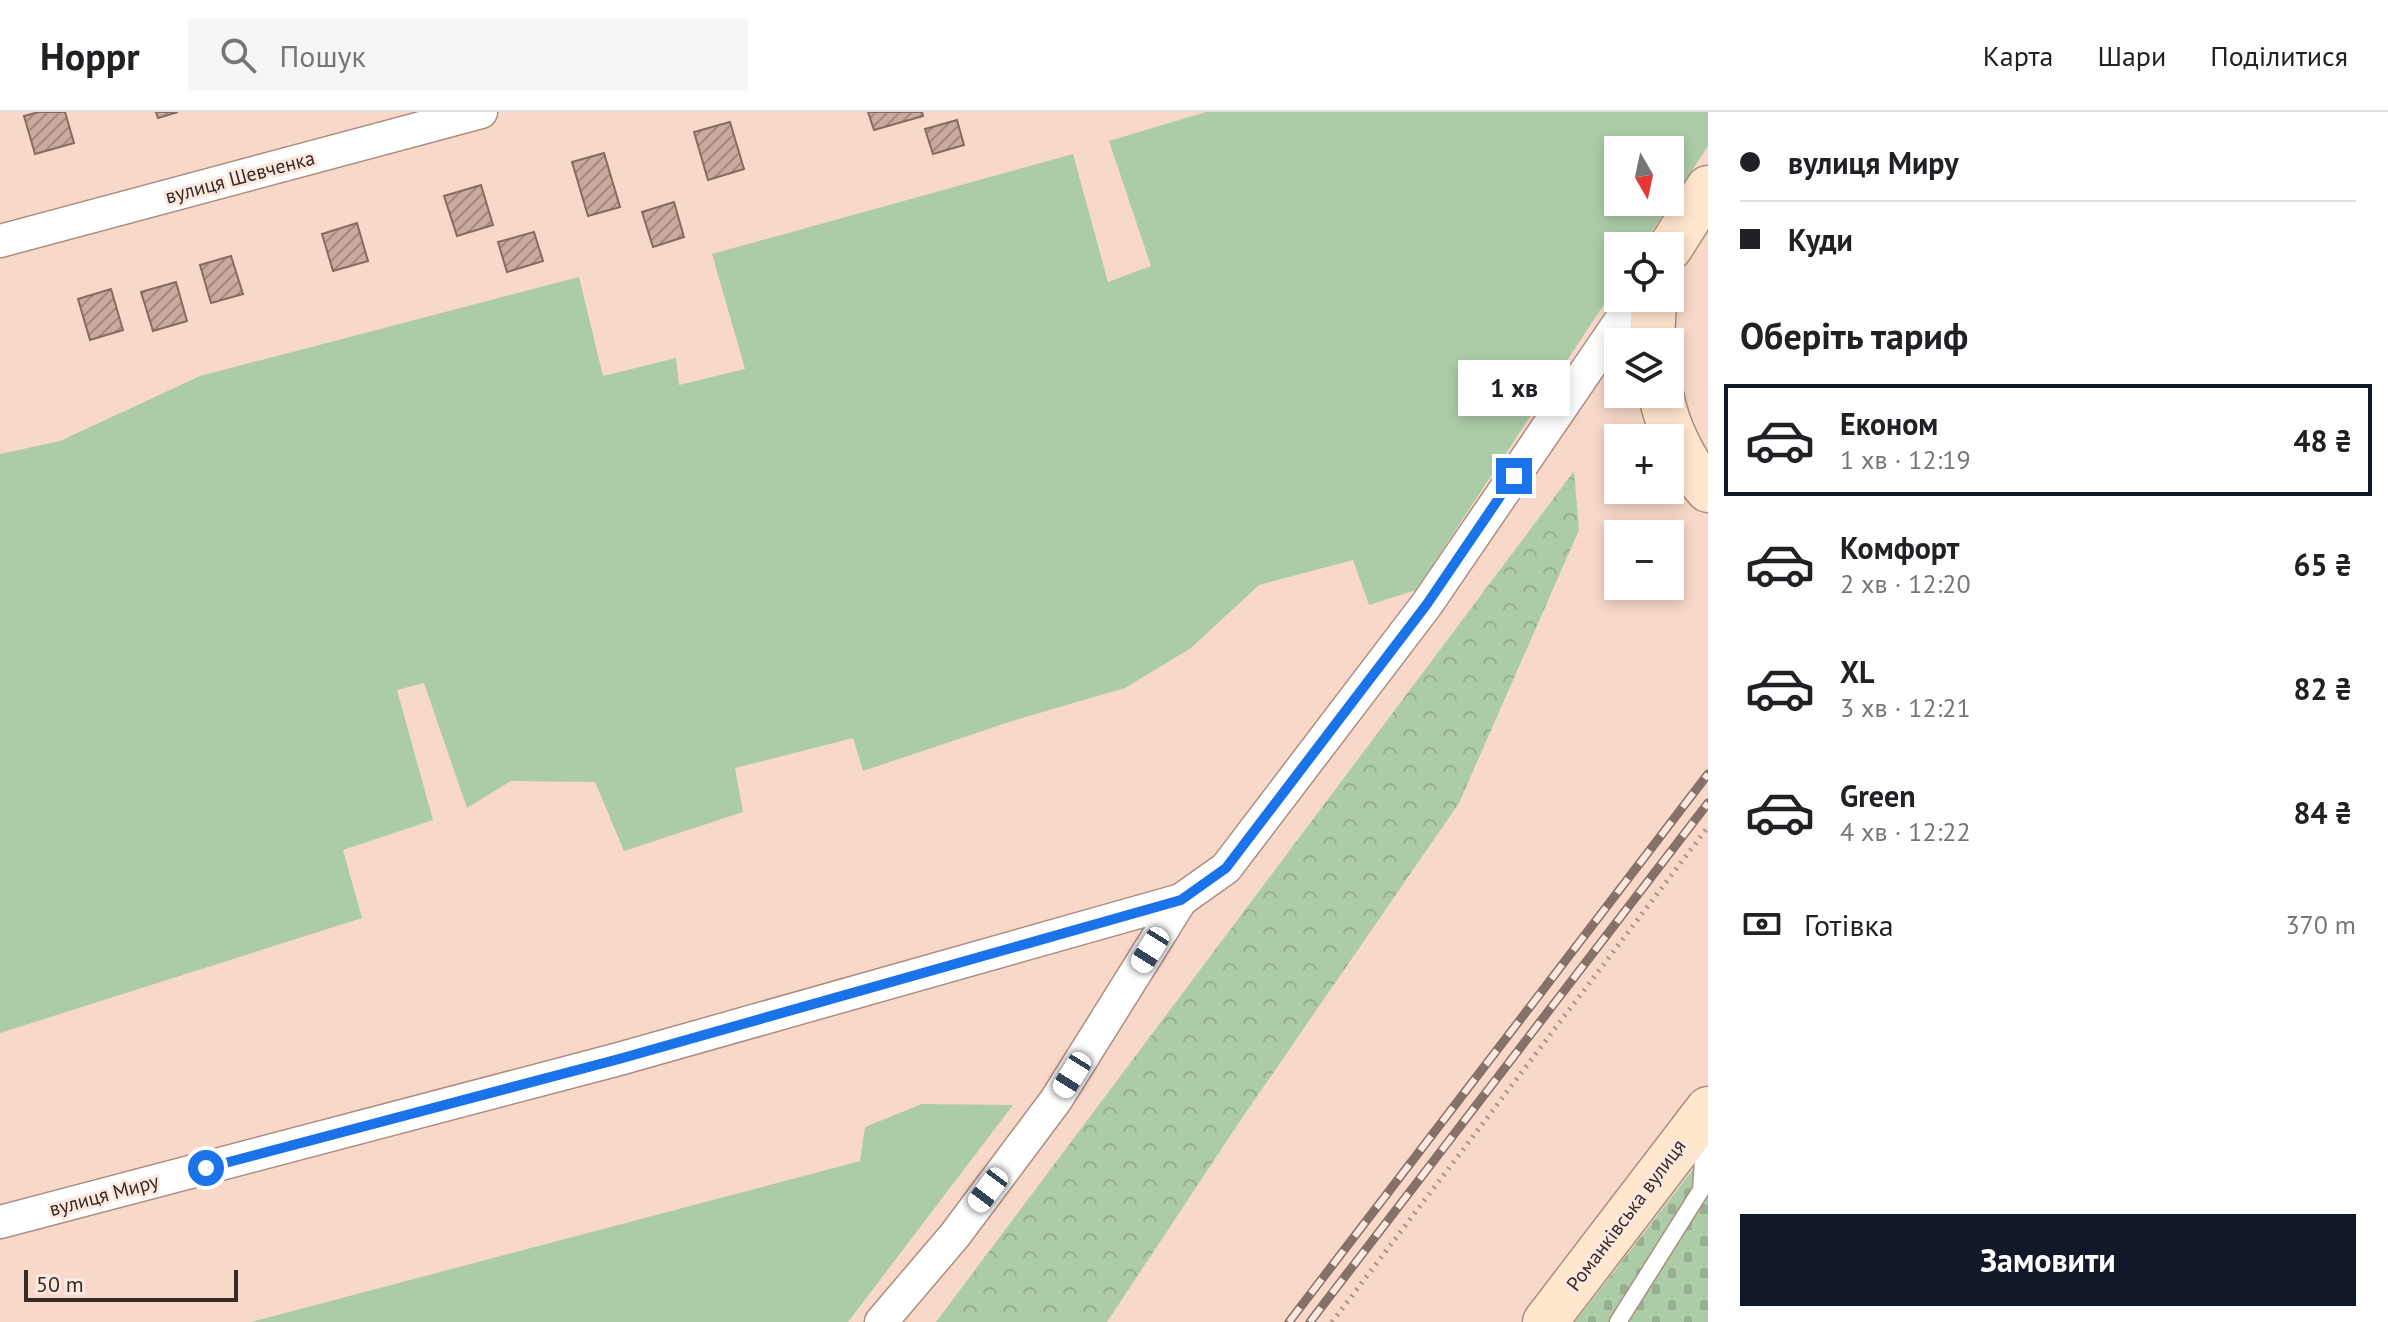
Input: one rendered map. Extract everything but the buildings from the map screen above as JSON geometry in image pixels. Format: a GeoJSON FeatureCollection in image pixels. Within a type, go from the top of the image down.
{"type":"FeatureCollection","features":[{"type":"Feature","properties":{"kind":"main road"},"geometry":{"type":"LineString","coordinates":[[1680,232],[1708,188]]}},
{"type":"Feature","properties":{"kind":"main road"},"geometry":{"type":"LineString","coordinates":[[1663,408],[1691,470],[1708,490]]}},
{"type":"Feature","properties":{"kind":"main road","name":"Романківська вулиця"},"geometry":{"type":"LineString","coordinates":[[1545,1322],[1707,1110]]}},
{"type":"Feature","properties":{"kind":"street","name":"вулиця Шевченка"},"geometry":{"type":"LineString","coordinates":[[0,241],[481,112]]}},
{"type":"Feature","properties":{"kind":"street"},"geometry":{"type":"LineString","coordinates":[[881,1322],[955,1235],[1056,1100],[1181,900],[1226,868],[1427,604],[1626,312]]}},
{"type":"Feature","properties":{"kind":"street","name":"вулиця Миру"},"geometry":{"type":"LineString","coordinates":[[0,1222],[619,1059],[1181,900]]}},
{"type":"Feature","properties":{"kind":"lane"},"geometry":{"type":"LineString","coordinates":[[1618,1322],[1701,1190],[1707,1110]]}},
{"type":"Feature","properties":{"kind":"path"},"geometry":{"type":"LineString","coordinates":[[1332,1322],[1708,827]]}},
{"type":"Feature","properties":{"kind":"green space"},"geometry":{"type":"Polygon","coordinates":[[[1206,112],[1708,112],[1708,146],[1684,182],[1684,136],[1604,136],[1604,216],[1662,216],[1651,232],[1604,232],[1604,304],[1416,590],[1369,605],[1353,560],[1259,585],[1191,648],[1125,688],[1012,721],[863,771],[853,738],[735,768],[743,812],[624,851],[595,782],[511,781],[467,808],[424,683],[397,690],[433,820],[343,850],[362,918],[0,1033],[0,454],[60,441],[200,376],[579,277],[603,376],[676,358],[679,385],[745,369],[712,254],[1073,154],[1108,282],[1151,266],[1109,141],[1206,112]]]}},
{"type":"Feature","properties":{"kind":"green space"},"geometry":{"type":"Polygon","coordinates":[[[1574,471],[1579,530],[1459,803],[1240,1121],[1107,1322],[936,1322],[1574,471]]]}},
{"type":"Feature","properties":{"kind":"green space"},"geometry":{"type":"Polygon","coordinates":[[[922,1104],[1013,1105],[848,1322],[251,1322],[860,1161],[865,1127],[922,1104]]]}},
{"type":"Feature","properties":{"kind":"green space"},"geometry":{"type":"Polygon","coordinates":[[[1708,1150],[1708,1322],[1575,1322],[1708,1150]]]}},
{"type":"Feature","properties":{"kind":"railway"},"geometry":{"type":"LineString","coordinates":[[1289,1322],[1708,774]]}},
{"type":"Feature","properties":{"kind":"railway"},"geometry":{"type":"LineString","coordinates":[[1310,1322],[1708,803]]}},
{"type":"Feature","properties":{"kind":"route"},"geometry":{"type":"LineString","coordinates":[[206,1168],[619,1059],[1181,900],[1226,868],[1427,604],[1514,476]]}}]}
